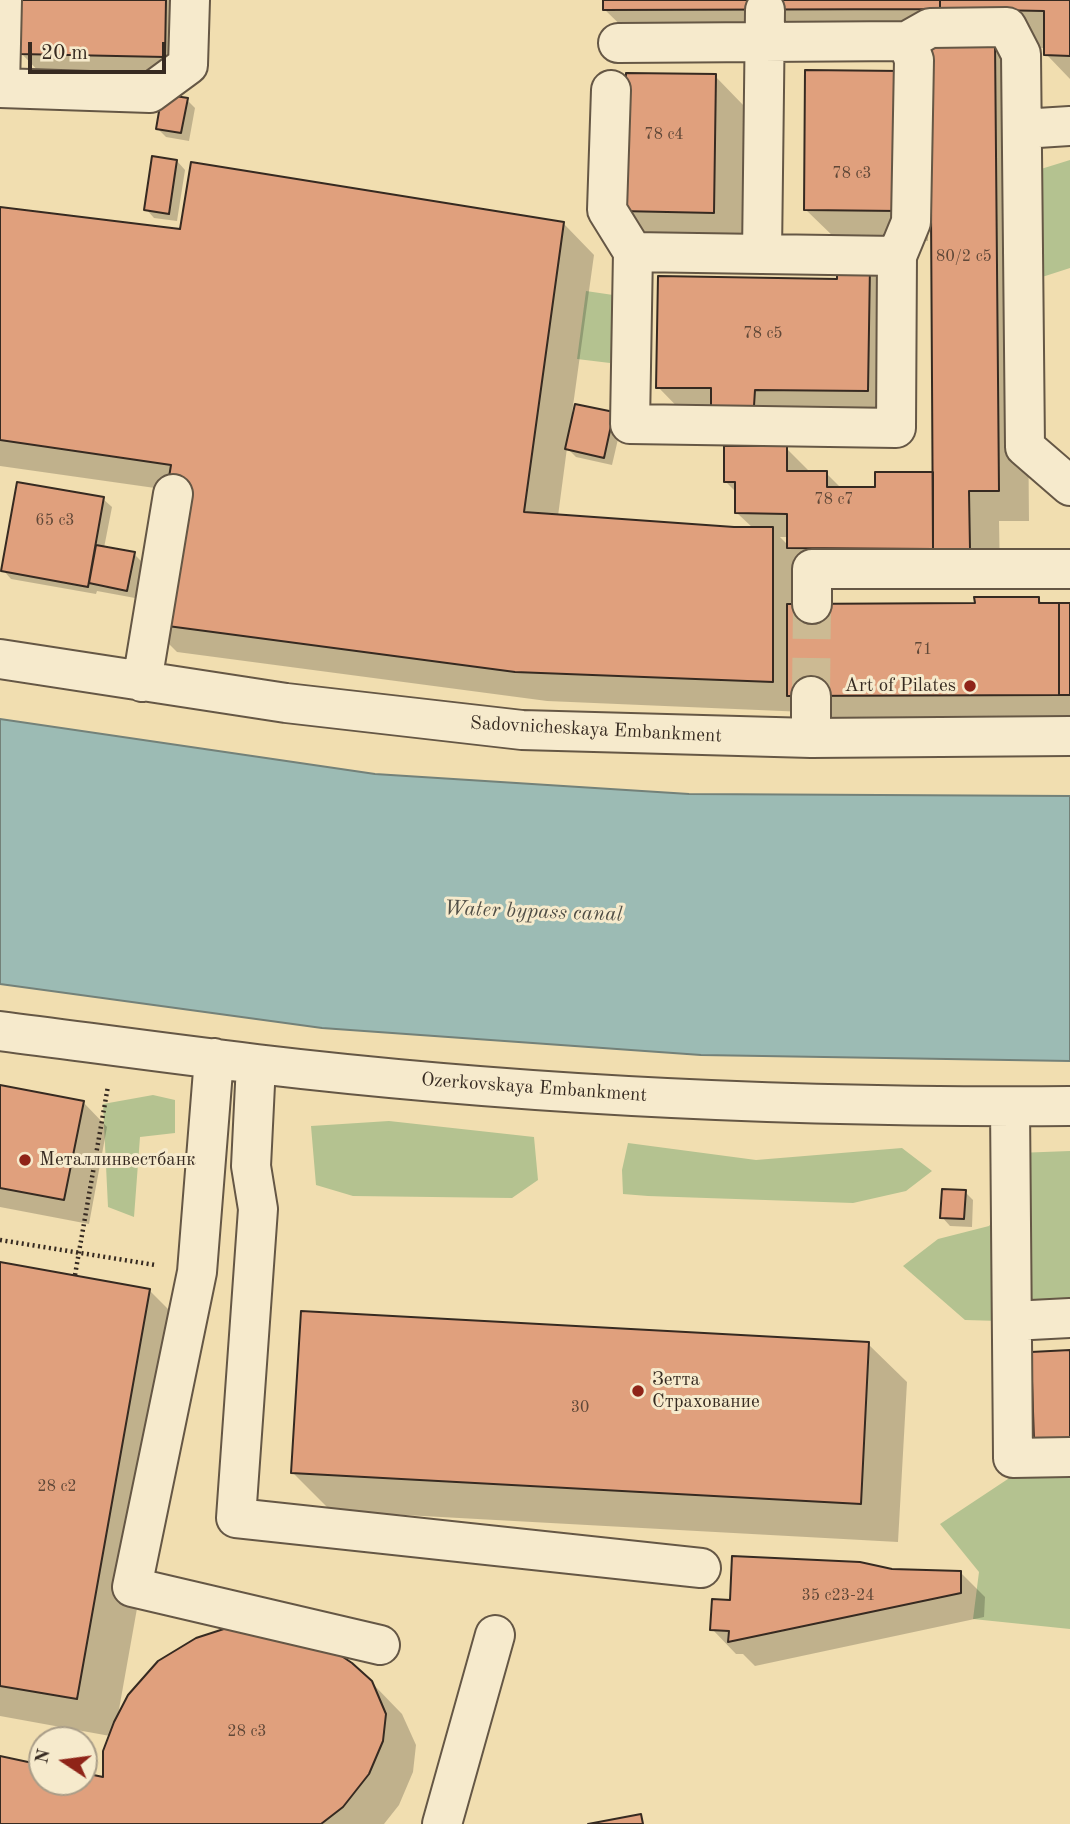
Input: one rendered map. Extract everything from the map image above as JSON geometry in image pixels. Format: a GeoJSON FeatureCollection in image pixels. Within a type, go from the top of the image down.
{"type":"FeatureCollection","features":[{"type":"Feature","properties":{"kind":"street"},"geometry":{"type":"LineString","coordinates":[[2,0],[0,87],[149,93],[188,65],[190,0]]}},
{"type":"Feature","properties":{"kind":"street"},"geometry":{"type":"LineString","coordinates":[[762,254],[765,26]]}},
{"type":"Feature","properties":{"kind":"street"},"geometry":{"type":"LineString","coordinates":[[618,43],[765,26],[907,41],[930,28],[1007,27],[1021,54],[1025,447],[1070,486]]}},
{"type":"Feature","properties":{"kind":"street"},"geometry":{"type":"LineString","coordinates":[[611,90],[607,210],[633,252],[630,424],[897,428],[897,256],[911,222],[914,60],[907,41]]}},
{"type":"Feature","properties":{"kind":"street"},"geometry":{"type":"LineString","coordinates":[[1022,129],[1070,125]]}},
{"type":"Feature","properties":{"kind":"street"},"geometry":{"type":"LineString","coordinates":[[633,252],[897,256]]}},
{"type":"Feature","properties":{"kind":"street"},"geometry":{"type":"LineString","coordinates":[[142,682],[173,494]]}},
{"type":"Feature","properties":{"kind":"street"},"geometry":{"type":"LineString","coordinates":[[812,604],[812,569],[1070,569]]}},
{"type":"Feature","properties":{"kind":"street","name":"Sadovnicheskaya Embankment"},"geometry":{"type":"LineString","coordinates":[[0,659],[339,710],[522,730],[811,738],[1070,736]]}},
{"type":"Feature","properties":{"kind":"street"},"geometry":{"type":"LineString","coordinates":[[811,696],[811,738]]}},
{"type":"Feature","properties":{"kind":"street","name":"Ozerkovskaya Embankment"},"geometry":{"type":"LineString","coordinates":[[0,1031],[256,1064],[607,1095],[777,1104],[1070,1106]]}},
{"type":"Feature","properties":{"kind":"street"},"geometry":{"type":"LineString","coordinates":[[214,1058],[197,1272],[132,1587],[380,1645]]}},
{"type":"Feature","properties":{"kind":"street"},"geometry":{"type":"LineString","coordinates":[[256,1064],[251,1166],[258,1209],[236,1518],[701,1568]]}},
{"type":"Feature","properties":{"kind":"street"},"geometry":{"type":"LineString","coordinates":[[1010,1107],[1013,1458],[1070,1457]]}},
{"type":"Feature","properties":{"kind":"street"},"geometry":{"type":"LineString","coordinates":[[1012,1321],[1070,1318]]}},
{"type":"Feature","properties":{"kind":"street"},"geometry":{"type":"LineString","coordinates":[[442,1824],[495,1636]]}},
{"type":"Feature","properties":{"kind":"path"},"geometry":{"type":"LineString","coordinates":[[75,1275],[108,1082]]}},
{"type":"Feature","properties":{"kind":"path"},"geometry":{"type":"LineString","coordinates":[[0,1240],[197,1272]]}},
{"type":"Feature","properties":{"kind":"green space"},"geometry":{"type":"Polygon","coordinates":[[[1070,160],[1070,268],[1039,278],[1041,169],[1070,160]]]}},
{"type":"Feature","properties":{"kind":"green space"},"geometry":{"type":"Polygon","coordinates":[[[586,291],[620,296],[610,363],[577,359],[586,291]]]}},
{"type":"Feature","properties":{"kind":"green space"},"geometry":{"type":"Polygon","coordinates":[[[153,1095],[175,1100],[175,1133],[140,1137],[134,1217],[108,1207],[103,1104],[153,1095]]]}},
{"type":"Feature","properties":{"kind":"green space"},"geometry":{"type":"Polygon","coordinates":[[[389,1121],[534,1137],[538,1180],[512,1198],[353,1196],[316,1185],[311,1126],[389,1121]]]}},
{"type":"Feature","properties":{"kind":"green space"},"geometry":{"type":"Polygon","coordinates":[[[628,1143],[756,1160],[902,1148],[932,1171],[906,1191],[853,1203],[623,1194],[622,1170],[628,1143]]]}},
{"type":"Feature","properties":{"kind":"green space"},"geometry":{"type":"Polygon","coordinates":[[[1070,1151],[1070,1323],[965,1320],[903,1266],[938,1239],[989,1226],[1025,1180],[1017,1153],[1070,1151]]]}},
{"type":"Feature","properties":{"kind":"green space"},"geometry":{"type":"Polygon","coordinates":[[[1026,1467],[1070,1468],[1070,1629],[973,1619],[979,1572],[940,1524],[1026,1467]]]}},
{"type":"Feature","properties":{"kind":"water","name":"Water bypass canal"},"geometry":{"type":"Polygon","coordinates":[[[0,719],[375,774],[689,794],[1070,796],[1070,1061],[701,1055],[322,1028],[0,984],[0,719]]]}},
{"type":"Feature","properties":{"kind":"building"},"geometry":{"type":"Polygon","coordinates":[[[20,0],[166,0],[165,57],[19,54],[20,0]]]}},
{"type":"Feature","properties":{"kind":"building"},"geometry":{"type":"Polygon","coordinates":[[[603,0],[940,0],[940,9],[603,10],[603,0]]]}},
{"type":"Feature","properties":{"kind":"building"},"geometry":{"type":"Polygon","coordinates":[[[940,0],[1070,0],[1070,56],[1044,55],[1044,11],[940,9],[940,0]]]}},
{"type":"Feature","properties":{"kind":"building"},"geometry":{"type":"Polygon","coordinates":[[[930,41],[995,41],[999,491],[969,491],[970,549],[933,549],[930,41]]]}},
{"type":"Feature","properties":{"kind":"building"},"geometry":{"type":"Polygon","coordinates":[[[805,70],[901,71],[899,211],[804,210],[805,70]]]}},
{"type":"Feature","properties":{"kind":"building"},"geometry":{"type":"Polygon","coordinates":[[[626,73],[716,74],[714,213],[620,211],[626,73]]]}},
{"type":"Feature","properties":{"kind":"building"},"geometry":{"type":"Polygon","coordinates":[[[162,94],[188,98],[181,133],[156,129],[162,94]]]}},
{"type":"Feature","properties":{"kind":"building"},"geometry":{"type":"Polygon","coordinates":[[[152,156],[177,160],[169,214],[144,210],[152,156]]]}},
{"type":"Feature","properties":{"kind":"building"},"geometry":{"type":"Polygon","coordinates":[[[191,162],[564,222],[524,512],[734,527],[773,527],[773,682],[515,672],[145,623],[171,465],[0,440],[0,207],[180,229],[191,162]]]}},
{"type":"Feature","properties":{"kind":"building"},"geometry":{"type":"Polygon","coordinates":[[[837,265],[870,266],[868,391],[755,390],[754,406],[711,406],[711,388],[656,388],[658,276],[837,279],[837,265]]]}},
{"type":"Feature","properties":{"kind":"building"},"geometry":{"type":"Polygon","coordinates":[[[575,404],[614,412],[604,458],[565,449],[575,404]]]}},
{"type":"Feature","properties":{"kind":"building"},"geometry":{"type":"Polygon","coordinates":[[[724,446],[787,446],[787,471],[827,471],[827,487],[875,487],[875,472],[933,472],[933,549],[787,548],[787,514],[735,513],[735,482],[724,482],[724,446]]]}},
{"type":"Feature","properties":{"kind":"building"},"geometry":{"type":"Polygon","coordinates":[[[17,482],[104,497],[88,587],[1,571],[17,482]]]}},
{"type":"Feature","properties":{"kind":"building"},"geometry":{"type":"Polygon","coordinates":[[[96,545],[135,552],[127,591],[89,583],[96,545]]]}},
{"type":"Feature","properties":{"kind":"building"},"geometry":{"type":"Polygon","coordinates":[[[974,597],[1039,597],[1039,603],[1059,603],[1059,695],[787,696],[787,604],[975,603],[974,597]]]}},
{"type":"Feature","properties":{"kind":"building"},"geometry":{"type":"Polygon","coordinates":[[[1059,603],[1070,603],[1070,695],[1059,695],[1059,603]]]}},
{"type":"Feature","properties":{"kind":"building"},"geometry":{"type":"Polygon","coordinates":[[[0,1085],[84,1101],[64,1200],[0,1188],[0,1085]]]}},
{"type":"Feature","properties":{"kind":"building"},"geometry":{"type":"Polygon","coordinates":[[[942,1189],[966,1190],[964,1219],[940,1218],[942,1189]]]}},
{"type":"Feature","properties":{"kind":"building"},"geometry":{"type":"Polygon","coordinates":[[[0,1262],[150,1289],[77,1699],[0,1686],[0,1262]]]}},
{"type":"Feature","properties":{"kind":"building"},"geometry":{"type":"Polygon","coordinates":[[[301,1311],[869,1342],[861,1504],[291,1473],[301,1311]]]}},
{"type":"Feature","properties":{"kind":"building"},"geometry":{"type":"Polygon","coordinates":[[[1070,1350],[1070,1439],[1034,1441],[1031,1352],[1070,1350]]]}},
{"type":"Feature","properties":{"kind":"building"},"geometry":{"type":"Polygon","coordinates":[[[732,1556],[860,1562],[892,1569],[961,1571],[961,1593],[728,1642],[729,1631],[710,1630],[712,1599],[730,1600],[732,1556]]]}},
{"type":"Feature","properties":{"kind":"building"},"geometry":{"type":"Polygon","coordinates":[[[233,1626],[319,1641],[352,1663],[372,1681],[386,1714],[383,1741],[369,1774],[343,1807],[321,1824],[0,1824],[0,1756],[28,1762],[28,1796],[98,1796],[98,1776],[103,1777],[103,1751],[128,1695],[158,1661],[196,1638],[233,1626]]]}},
{"type":"Feature","properties":{"kind":"building"},"geometry":{"type":"Polygon","coordinates":[[[641,1814],[643,1824],[588,1824],[641,1814]]]}},
{"type":"Feature","properties":{"kind":"tunnel"},"geometry":{"type":"LineString","coordinates":[[811,696],[812,604]]}},
{"type":"Feature","properties":{"kind":"place","name":"Art of Pilates"},"geometry":{"type":"Point","coordinates":[970,686]}},
{"type":"Feature","properties":{"kind":"place","name":"Металлинвестбанк"},"geometry":{"type":"Point","coordinates":[25,1160]}},
{"type":"Feature","properties":{"kind":"place","name":"Зетта Страхование"},"geometry":{"type":"Point","coordinates":[638,1391]}}]}
